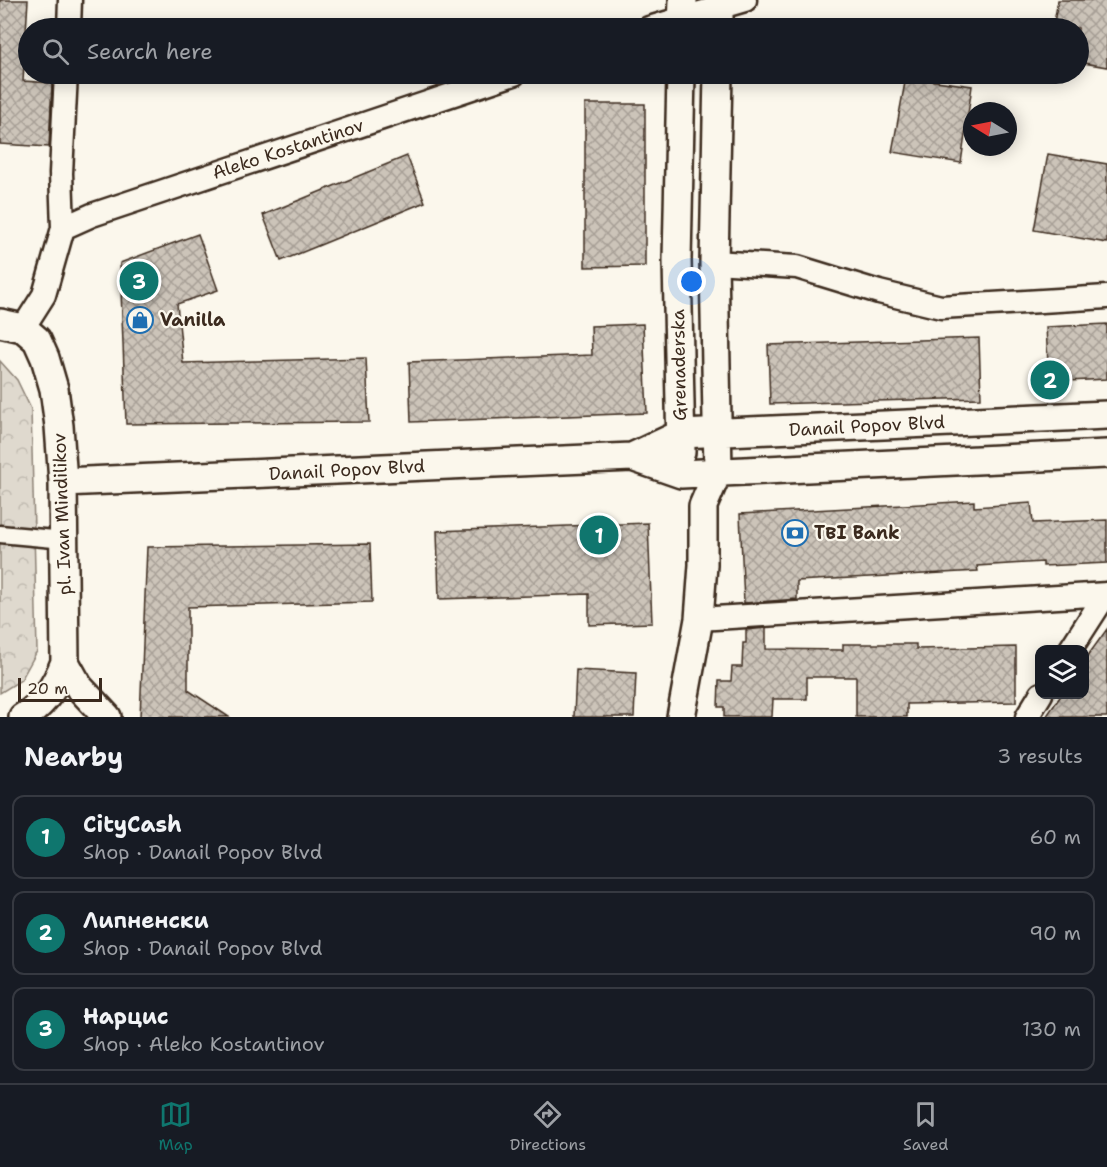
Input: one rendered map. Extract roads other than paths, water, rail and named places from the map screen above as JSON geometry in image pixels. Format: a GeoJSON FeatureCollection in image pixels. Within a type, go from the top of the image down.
{"type":"FeatureCollection","features":[{"type":"Feature","properties":{"kind":"street"},"geometry":{"type":"LineString","coordinates":[[69,18],[70,0]]}},
{"type":"Feature","properties":{"kind":"street"},"geometry":{"type":"LineString","coordinates":[[682,15],[719,12],[745,0]]}},
{"type":"Feature","properties":{"kind":"street"},"geometry":{"type":"LineString","coordinates":[[11,325],[44,295],[63,228],[61,173],[65,84]]}},
{"type":"Feature","properties":{"kind":"street","name":"Aleko Kostantinov"},"geometry":{"type":"LineString","coordinates":[[63,228],[92,214],[484,84]]}},
{"type":"Feature","properties":{"kind":"street","name":"Grenaderska"},"geometry":{"type":"LineString","coordinates":[[681,84],[677,260],[681,474]]}},
{"type":"Feature","properties":{"kind":"street","name":"Grenaderska"},"geometry":{"type":"LineString","coordinates":[[681,717],[699,619],[703,565],[703,506],[718,471],[714,262],[718,84]]}},
{"type":"Feature","properties":{"kind":"street"},"geometry":{"type":"LineString","coordinates":[[714,262],[797,267],[879,292],[940,307],[1107,297]]}},
{"type":"Feature","properties":{"kind":"street","name":"pl. Ivan Mindilikov"},"geometry":{"type":"LineString","coordinates":[[11,325],[38,340],[54,389],[59,426],[65,540],[65,662],[55,687],[34,710],[23,717]]}},
{"type":"Feature","properties":{"kind":"street","name":"Danail Popov Blvd"},"geometry":{"type":"LineString","coordinates":[[632,457],[681,435],[1107,415]]}},
{"type":"Feature","properties":{"kind":"street","name":"Danail Popov Blvd"},"geometry":{"type":"LineString","coordinates":[[63,482],[632,457],[681,474],[1107,454]]}},
{"type":"Feature","properties":{"kind":"street"},"geometry":{"type":"LineString","coordinates":[[681,474],[703,506]]}},
{"type":"Feature","properties":{"kind":"street"},"geometry":{"type":"LineString","coordinates":[[0,534],[65,540]]}},
{"type":"Feature","properties":{"kind":"street"},"geometry":{"type":"LineString","coordinates":[[699,619],[1107,594]]}},
{"type":"Feature","properties":{"kind":"street"},"geometry":{"type":"LineString","coordinates":[[1073,645],[1107,594]]}},
{"type":"Feature","properties":{"kind":"street"},"geometry":{"type":"LineString","coordinates":[[65,662],[79,687],[107,717]]}},
{"type":"Feature","properties":{"kind":"street"},"geometry":{"type":"LineString","coordinates":[[1027,717],[1038,699]]}},
{"type":"Feature","properties":{"kind":"place","name":"Нарцис"},"geometry":{"type":"Point","coordinates":[139,281]}},
{"type":"Feature","properties":{"kind":"place","name":"Vanilla"},"geometry":{"type":"Point","coordinates":[140,320]}},
{"type":"Feature","properties":{"kind":"place","name":"Липненски"},"geometry":{"type":"Point","coordinates":[1050,380]}},
{"type":"Feature","properties":{"kind":"place","name":"TBI Bank"},"geometry":{"type":"Point","coordinates":[795,533]}},
{"type":"Feature","properties":{"kind":"place","name":"CityCash"},"geometry":{"type":"Point","coordinates":[599,535]}}]}
